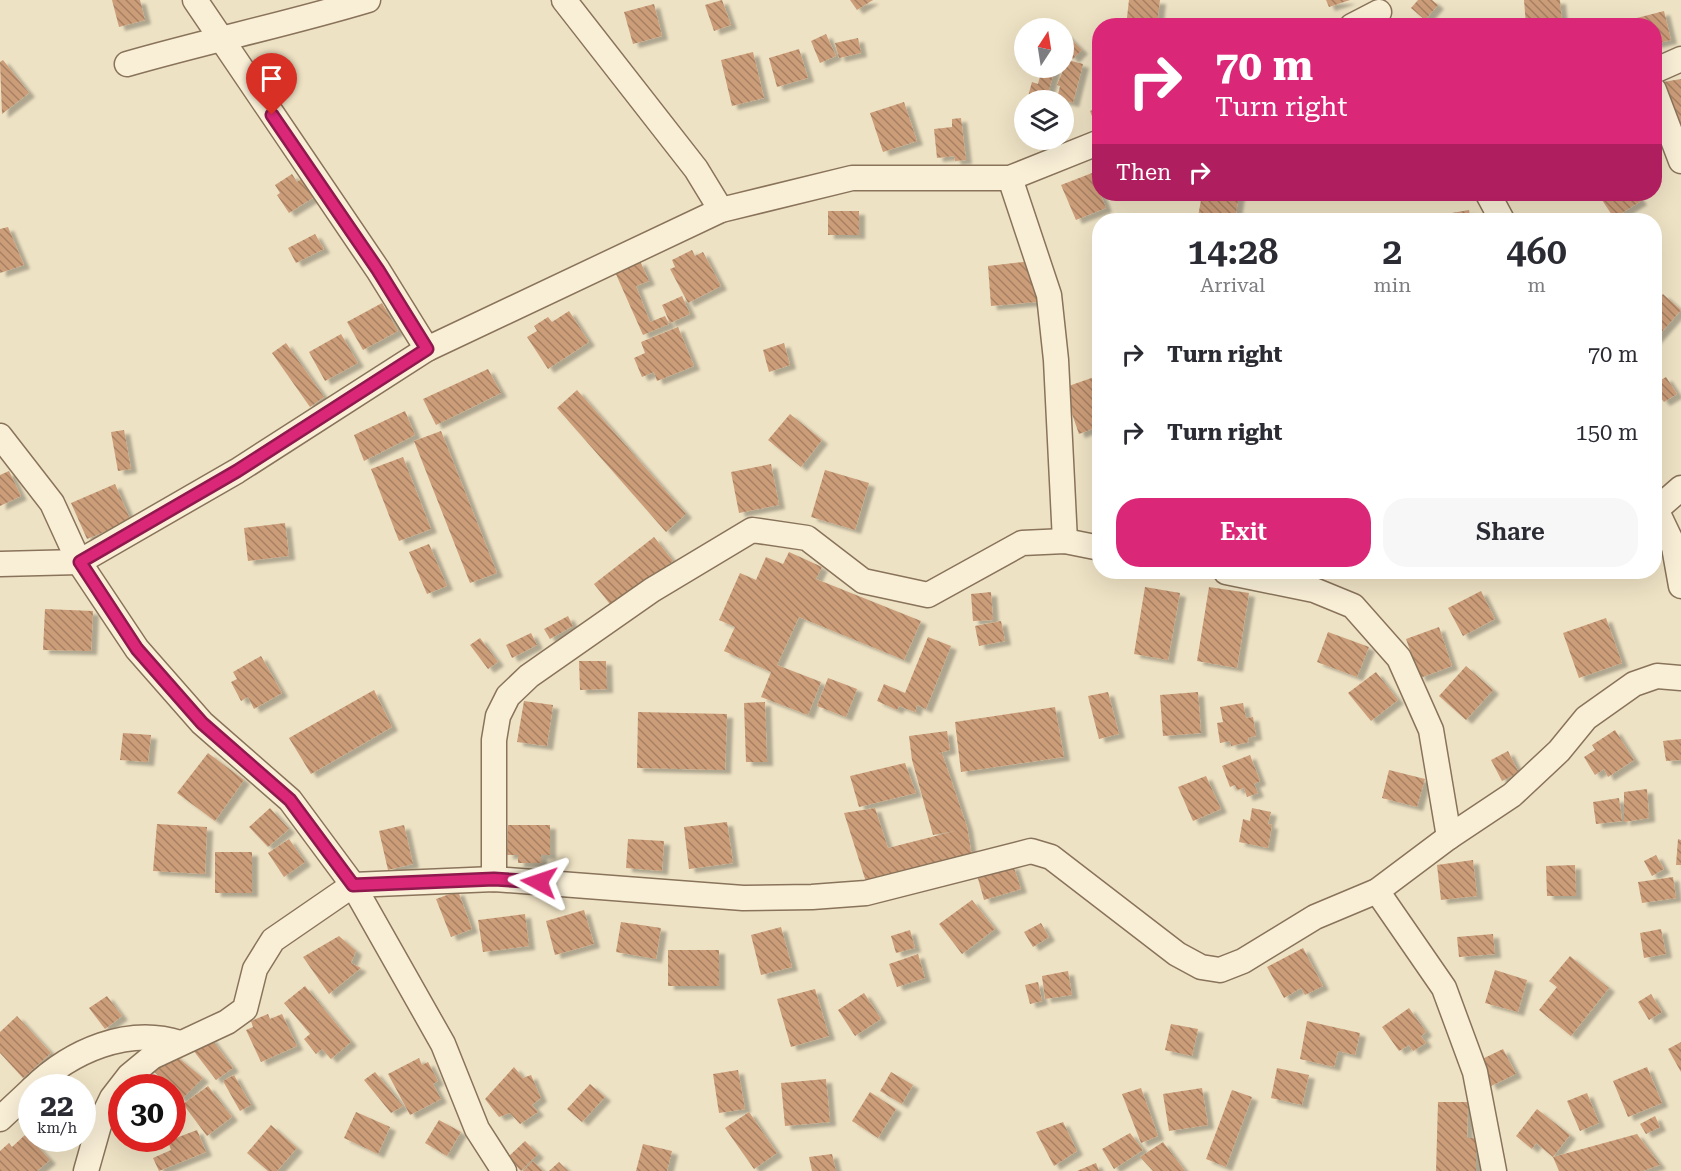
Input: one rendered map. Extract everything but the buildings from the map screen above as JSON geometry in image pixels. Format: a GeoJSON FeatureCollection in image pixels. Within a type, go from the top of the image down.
{"type":"FeatureCollection","features":[{"type":"Feature","properties":{"kind":"street"},"geometry":{"type":"LineString","coordinates":[[195,0],[378,270],[427,349]]}},
{"type":"Feature","properties":{"kind":"street"},"geometry":{"type":"LineString","coordinates":[[127,64],[219,38],[293,22],[368,0]]}},
{"type":"Feature","properties":{"kind":"street"},"geometry":{"type":"LineString","coordinates":[[564,0],[696,169],[721,210]]}},
{"type":"Feature","properties":{"kind":"street"},"geometry":{"type":"LineString","coordinates":[[1662,67],[1681,59]]}},
{"type":"Feature","properties":{"kind":"street"},"geometry":{"type":"LineString","coordinates":[[1662,111],[1681,161]]}},
{"type":"Feature","properties":{"kind":"street"},"geometry":{"type":"LineString","coordinates":[[0,564],[80,562],[237,471],[427,349],[721,210],[852,178],[1011,178],[1092,145]]}},
{"type":"Feature","properties":{"kind":"street"},"geometry":{"type":"LineString","coordinates":[[1011,178],[1049,295],[1056,360],[1065,541]]}},
{"type":"Feature","properties":{"kind":"street"},"geometry":{"type":"LineString","coordinates":[[0,436],[52,503],[80,562],[137,649],[202,723],[290,800],[353,885],[443,1044],[477,1130],[504,1171]]}},
{"type":"Feature","properties":{"kind":"street"},"geometry":{"type":"LineString","coordinates":[[1662,502],[1681,488]]}},
{"type":"Feature","properties":{"kind":"street"},"geometry":{"type":"LineString","coordinates":[[1662,520],[1674,546],[1681,586]]}},
{"type":"Feature","properties":{"kind":"street"},"geometry":{"type":"LineString","coordinates":[[494,879],[494,740],[498,716],[508,696],[529,676],[652,590],[752,530],[807,538],[863,581],[928,595],[1022,543],[1065,541],[1092,546]]}},
{"type":"Feature","properties":{"kind":"street"},"geometry":{"type":"LineString","coordinates":[[1266,579],[1314,590],[1353,606],[1399,658],[1431,730],[1449,837]]}},
{"type":"Feature","properties":{"kind":"street"},"geometry":{"type":"LineString","coordinates":[[86,1171],[99,1125],[112,1098],[129,1076],[152,1057],[227,1022],[245,1009],[255,969],[273,940],[353,885],[494,879],[743,898],[812,897],[866,893],[1031,851],[1051,857],[1177,954],[1201,967],[1220,969],[1243,961],[1315,917],[1377,891],[1449,837],[1512,795],[1559,751],[1586,718],[1634,684],[1657,676],[1681,678]]}},
{"type":"Feature","properties":{"kind":"street"},"geometry":{"type":"LineString","coordinates":[[1377,891],[1444,988],[1475,1072],[1494,1171]]}},
{"type":"Feature","properties":{"kind":"street"},"geometry":{"type":"LineString","coordinates":[[51,1074],[82,1052],[127,1038],[159,1036],[180,1043]]}},
{"type":"Feature","properties":{"kind":"street"},"geometry":{"type":"LineString","coordinates":[[0,1119],[18,1102]]}},
{"type":"Feature","properties":{"kind":"route"},"geometry":{"type":"LineString","coordinates":[[272,115],[378,270],[427,349],[237,471],[80,562],[137,649],[202,723],[290,800],[353,885],[494,879],[539,882]]}}]}
